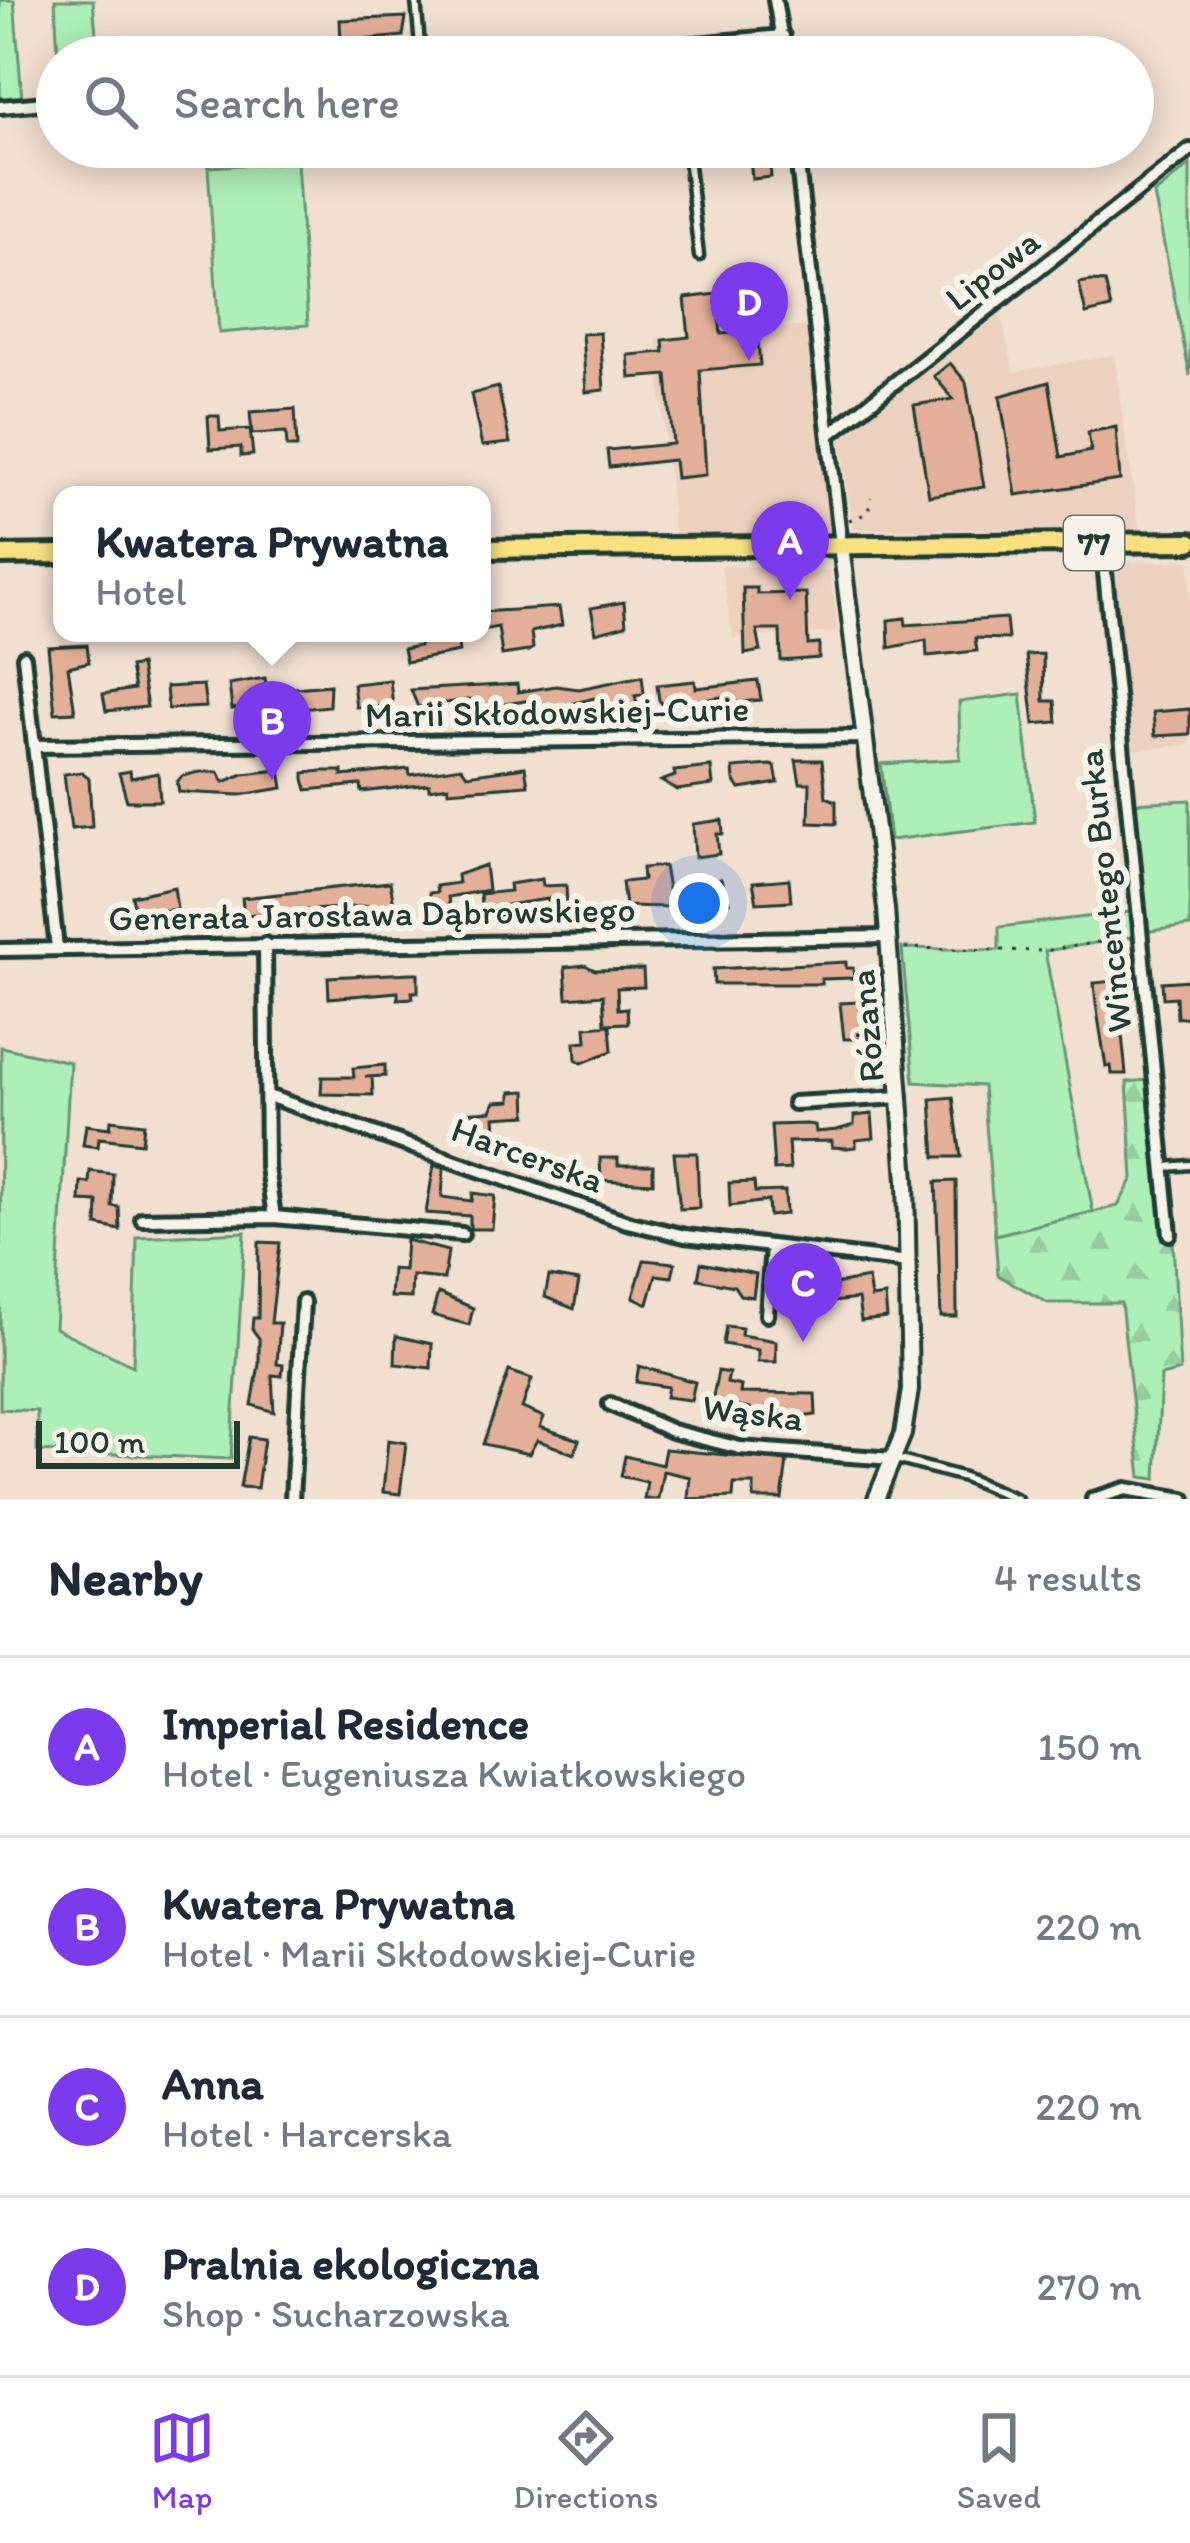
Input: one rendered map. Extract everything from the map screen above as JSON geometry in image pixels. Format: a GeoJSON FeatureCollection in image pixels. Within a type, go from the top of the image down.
{"type":"FeatureCollection","features":[{"type":"Feature","properties":{"kind":"main road","name":"77"},"geometry":{"type":"LineString","coordinates":[[491,549],[1190,542]]}},
{"type":"Feature","properties":{"kind":"main road"},"geometry":{"type":"LineString","coordinates":[[0,555],[53,554]]}},
{"type":"Feature","properties":{"kind":"street"},"geometry":{"type":"LineString","coordinates":[[776,0],[782,36]]}},
{"type":"Feature","properties":{"kind":"street"},"geometry":{"type":"LineString","coordinates":[[0,107],[36,104]]}},
{"type":"Feature","properties":{"kind":"street","name":"Lipowa"},"geometry":{"type":"LineString","coordinates":[[830,434],[1190,150]]}},
{"type":"Feature","properties":{"kind":"street"},"geometry":{"type":"LineString","coordinates":[[798,168],[842,546]]}},
{"type":"Feature","properties":{"kind":"street","name":"Wincentego Burka"},"geometry":{"type":"LineString","coordinates":[[1102,542],[1169,1234]]}},
{"type":"Feature","properties":{"kind":"street","name":"Różana"},"geometry":{"type":"LineString","coordinates":[[842,546],[893,943],[909,1262],[910,1390],[893,1459],[876,1499]]}},
{"type":"Feature","properties":{"kind":"street"},"geometry":{"type":"LineString","coordinates":[[24,657],[57,948]]}},
{"type":"Feature","properties":{"kind":"street","name":"Marii Skłodowskiej-Curie"},"geometry":{"type":"LineString","coordinates":[[34,746],[864,736]]}},
{"type":"Feature","properties":{"kind":"street","name":"Generała Jarosława Dąbrowskiego"},"geometry":{"type":"LineString","coordinates":[[0,950],[265,944],[893,943]]}},
{"type":"Feature","properties":{"kind":"street"},"geometry":{"type":"LineString","coordinates":[[265,944],[267,1167],[274,1217]]}},
{"type":"Feature","properties":{"kind":"street","name":"Harcerska"},"geometry":{"type":"LineString","coordinates":[[268,1096],[627,1222],[685,1236],[909,1262]]}},
{"type":"Feature","properties":{"kind":"street"},"geometry":{"type":"LineString","coordinates":[[794,1103],[902,1097]]}},
{"type":"Feature","properties":{"kind":"street"},"geometry":{"type":"LineString","coordinates":[[142,1219],[274,1217],[463,1234]]}},
{"type":"Feature","properties":{"kind":"street"},"geometry":{"type":"LineString","coordinates":[[767,1315],[772,1246]]}},
{"type":"Feature","properties":{"kind":"street"},"geometry":{"type":"LineString","coordinates":[[292,1499],[303,1302]]}},
{"type":"Feature","properties":{"kind":"street","name":"Wąska"},"geometry":{"type":"LineString","coordinates":[[610,1404],[672,1432],[740,1448],[854,1452],[893,1459]]}},
{"type":"Feature","properties":{"kind":"street"},"geometry":{"type":"LineString","coordinates":[[1093,1499],[1126,1489],[1184,1499]]}},
{"type":"Feature","properties":{"kind":"lane"},"geometry":{"type":"LineString","coordinates":[[416,0],[420,36]]}},
{"type":"Feature","properties":{"kind":"lane"},"geometry":{"type":"LineString","coordinates":[[689,168],[699,256]]}},
{"type":"Feature","properties":{"kind":"lane"},"geometry":{"type":"LineString","coordinates":[[1162,1167],[1190,1165]]}},
{"type":"Feature","properties":{"kind":"lane"},"geometry":{"type":"LineString","coordinates":[[893,1459],[964,1477],[1017,1499]]}},
{"type":"Feature","properties":{"kind":"path"},"geometry":{"type":"LineString","coordinates":[[848,521],[868,513],[872,497]]}},
{"type":"Feature","properties":{"kind":"path"},"geometry":{"type":"LineString","coordinates":[[893,943],[1045,951],[1137,937]]}},
{"type":"Feature","properties":{"kind":"shaded area"},"geometry":{"type":"Polygon","coordinates":[[[1001,314],[1014,372],[1114,355],[1139,529],[853,529],[840,437],[1001,314]]]}},
{"type":"Feature","properties":{"kind":"shaded area"},"geometry":{"type":"Polygon","coordinates":[[[810,326],[832,535],[674,535],[656,338],[810,326]]]}},
{"type":"Feature","properties":{"kind":"shaded area"},"geometry":{"type":"Polygon","coordinates":[[[1190,561],[1190,745],[1125,750],[1109,562],[1190,561]]]}},
{"type":"Feature","properties":{"kind":"shaded area"},"geometry":{"type":"Polygon","coordinates":[[[721,565],[830,571],[838,632],[733,638],[721,565]]]}},
{"type":"Feature","properties":{"kind":"green space"},"geometry":{"type":"Polygon","coordinates":[[[0,0],[14,0],[22,98],[0,100],[0,0]]]}},
{"type":"Feature","properties":{"kind":"green space"},"geometry":{"type":"Polygon","coordinates":[[[55,0],[93,0],[96,36],[57,36],[55,0]]]}},
{"type":"Feature","properties":{"kind":"green space"},"geometry":{"type":"Polygon","coordinates":[[[1190,165],[1190,376],[1154,194],[1190,165]]]}},
{"type":"Feature","properties":{"kind":"green space"},"geometry":{"type":"Polygon","coordinates":[[[208,168],[297,168],[308,325],[219,333],[208,168]]]}},
{"type":"Feature","properties":{"kind":"green space"},"geometry":{"type":"Polygon","coordinates":[[[1021,694],[1035,822],[890,840],[881,764],[960,759],[959,702],[1021,694]]]}},
{"type":"Feature","properties":{"kind":"green space"},"geometry":{"type":"Polygon","coordinates":[[[1190,800],[1190,926],[1142,932],[1131,803],[1190,800]]]}},
{"type":"Feature","properties":{"kind":"green space"},"geometry":{"type":"Polygon","coordinates":[[[1131,912],[1133,937],[1045,951],[1093,1212],[995,1235],[983,1086],[914,1082],[902,948],[999,950],[999,927],[1131,912]]]}},
{"type":"Feature","properties":{"kind":"green space"},"geometry":{"type":"Polygon","coordinates":[[[1,1047],[70,1062],[55,1328],[133,1366],[137,1237],[245,1232],[231,1459],[37,1451],[37,1411],[0,1409],[1,1047]]]}},
{"type":"Feature","properties":{"kind":"green space"},"geometry":{"type":"Polygon","coordinates":[[[1148,1080],[1163,1240],[1173,1241],[1180,1371],[1161,1376],[1156,1479],[1141,1477],[1121,1303],[1048,1303],[998,1275],[995,1235],[1118,1206],[1133,1178],[1127,1082],[1148,1080]]]}},
{"type":"Feature","properties":{"kind":"building"},"geometry":{"type":"Polygon","coordinates":[[[406,17],[403,36],[341,36],[340,20],[406,17]]]}},
{"type":"Feature","properties":{"kind":"building"},"geometry":{"type":"Polygon","coordinates":[[[751,168],[770,168],[771,177],[752,179],[751,168]]]}},
{"type":"Feature","properties":{"kind":"building"},"geometry":{"type":"Polygon","coordinates":[[[1105,282],[1111,308],[1086,314],[1079,283],[1105,282]]]}},
{"type":"Feature","properties":{"kind":"building"},"geometry":{"type":"Polygon","coordinates":[[[717,294],[721,334],[757,331],[760,365],[700,370],[706,475],[676,478],[674,460],[609,467],[607,450],[673,444],[667,375],[630,378],[628,355],[664,352],[663,340],[689,337],[685,298],[717,294]]]}},
{"type":"Feature","properties":{"kind":"building"},"geometry":{"type":"Polygon","coordinates":[[[600,333],[604,390],[586,392],[582,334],[600,333]]]}},
{"type":"Feature","properties":{"kind":"building"},"geometry":{"type":"Polygon","coordinates":[[[950,363],[966,382],[984,487],[929,496],[914,405],[953,399],[934,376],[950,363]]]}},
{"type":"Feature","properties":{"kind":"building"},"geometry":{"type":"Polygon","coordinates":[[[1049,382],[1061,457],[1091,451],[1088,432],[1116,427],[1120,480],[1016,495],[1000,396],[1049,382]]]}},
{"type":"Feature","properties":{"kind":"building"},"geometry":{"type":"Polygon","coordinates":[[[498,387],[510,443],[482,446],[471,394],[498,387]]]}},
{"type":"Feature","properties":{"kind":"building"},"geometry":{"type":"Polygon","coordinates":[[[295,409],[297,447],[287,447],[286,432],[252,434],[250,412],[295,409]]]}},
{"type":"Feature","properties":{"kind":"building"},"geometry":{"type":"Polygon","coordinates":[[[208,416],[219,416],[220,431],[250,429],[253,455],[241,456],[241,447],[210,449],[208,416]]]}},
{"type":"Feature","properties":{"kind":"building"},"geometry":{"type":"Polygon","coordinates":[[[743,588],[757,588],[757,594],[806,593],[808,645],[819,644],[819,658],[781,661],[780,630],[757,630],[761,651],[745,654],[743,588]]]}},
{"type":"Feature","properties":{"kind":"building"},"geometry":{"type":"Polygon","coordinates":[[[624,602],[626,625],[596,633],[591,608],[624,602]]]}},
{"type":"Feature","properties":{"kind":"building"},"geometry":{"type":"Polygon","coordinates":[[[559,607],[562,625],[531,632],[533,648],[528,651],[502,655],[498,627],[491,628],[491,611],[559,607]]]}},
{"type":"Feature","properties":{"kind":"building"},"geometry":{"type":"Polygon","coordinates":[[[905,618],[906,625],[1006,618],[1008,639],[975,638],[977,651],[927,656],[926,640],[889,648],[888,620],[905,618]]]}},
{"type":"Feature","properties":{"kind":"building"},"geometry":{"type":"Polygon","coordinates":[[[420,642],[458,642],[459,652],[406,662],[403,649],[420,642]]]}},
{"type":"Feature","properties":{"kind":"building"},"geometry":{"type":"Polygon","coordinates":[[[87,645],[89,662],[68,667],[75,712],[55,713],[48,647],[87,645]]]}},
{"type":"Feature","properties":{"kind":"building"},"geometry":{"type":"Polygon","coordinates":[[[1043,654],[1044,701],[1055,701],[1057,722],[1034,724],[1026,655],[1043,654]]]}},
{"type":"Feature","properties":{"kind":"building"},"geometry":{"type":"Polygon","coordinates":[[[140,665],[147,707],[106,711],[103,694],[134,689],[130,667],[140,665]]]}},
{"type":"Feature","properties":{"kind":"building"},"geometry":{"type":"Polygon","coordinates":[[[642,676],[644,694],[635,696],[637,704],[620,706],[600,707],[599,697],[559,707],[540,707],[539,699],[479,708],[473,699],[418,707],[411,690],[517,684],[518,692],[556,686],[579,689],[642,676]]]}},
{"type":"Feature","properties":{"kind":"building"},"geometry":{"type":"Polygon","coordinates":[[[265,678],[270,705],[232,709],[229,684],[265,678]]]}},
{"type":"Feature","properties":{"kind":"building"},"geometry":{"type":"Polygon","coordinates":[[[390,680],[393,706],[356,707],[353,684],[390,680]]]}},
{"type":"Feature","properties":{"kind":"building"},"geometry":{"type":"Polygon","coordinates":[[[695,681],[696,688],[758,681],[761,700],[722,704],[721,697],[664,706],[659,700],[657,685],[695,681]]]}},
{"type":"Feature","properties":{"kind":"building"},"geometry":{"type":"Polygon","coordinates":[[[203,685],[206,707],[168,709],[166,687],[203,685]]]}},
{"type":"Feature","properties":{"kind":"building"},"geometry":{"type":"Polygon","coordinates":[[[330,685],[329,706],[293,710],[295,688],[330,685]]]}},
{"type":"Feature","properties":{"kind":"building"},"geometry":{"type":"Polygon","coordinates":[[[1190,709],[1190,734],[1155,736],[1153,712],[1190,709]]]}},
{"type":"Feature","properties":{"kind":"building"},"geometry":{"type":"Polygon","coordinates":[[[796,760],[822,760],[826,797],[836,801],[836,824],[809,823],[810,783],[800,783],[796,760]]]}},
{"type":"Feature","properties":{"kind":"building"},"geometry":{"type":"Polygon","coordinates":[[[775,766],[778,783],[740,789],[734,780],[733,768],[775,766]]]}},
{"type":"Feature","properties":{"kind":"building"},"geometry":{"type":"Polygon","coordinates":[[[461,767],[467,775],[525,767],[528,785],[448,791],[448,786],[429,789],[429,784],[362,792],[361,785],[307,790],[304,779],[304,773],[322,771],[342,771],[342,776],[409,769],[410,775],[461,767]]]}},
{"type":"Feature","properties":{"kind":"building"},"geometry":{"type":"Polygon","coordinates":[[[711,767],[713,785],[677,790],[661,781],[675,776],[674,771],[711,767]]]}},
{"type":"Feature","properties":{"kind":"building"},"geometry":{"type":"Polygon","coordinates":[[[280,770],[283,788],[240,795],[179,792],[177,782],[200,772],[218,772],[224,782],[243,774],[280,770]]]}},
{"type":"Feature","properties":{"kind":"building"},"geometry":{"type":"Polygon","coordinates":[[[130,771],[131,778],[158,773],[160,801],[127,801],[119,773],[130,771]]]}},
{"type":"Feature","properties":{"kind":"building"},"geometry":{"type":"Polygon","coordinates":[[[82,772],[89,778],[92,827],[71,829],[64,774],[82,772]]]}},
{"type":"Feature","properties":{"kind":"building"},"geometry":{"type":"Polygon","coordinates":[[[722,820],[723,834],[717,834],[719,854],[695,857],[693,824],[722,820]]]}},
{"type":"Feature","properties":{"kind":"building"},"geometry":{"type":"Polygon","coordinates":[[[485,865],[488,890],[448,897],[450,911],[432,914],[429,893],[437,892],[436,886],[458,883],[457,875],[485,865]]]}},
{"type":"Feature","properties":{"kind":"building"},"geometry":{"type":"Polygon","coordinates":[[[664,866],[671,907],[625,906],[622,882],[643,880],[642,868],[664,866]]]}},
{"type":"Feature","properties":{"kind":"building"},"geometry":{"type":"Polygon","coordinates":[[[542,879],[543,886],[566,885],[567,905],[548,905],[548,899],[500,906],[501,915],[482,917],[480,894],[510,891],[509,884],[542,879]]]}},
{"type":"Feature","properties":{"kind":"building"},"geometry":{"type":"Polygon","coordinates":[[[721,879],[729,902],[693,907],[689,883],[721,879]]]}},
{"type":"Feature","properties":{"kind":"building"},"geometry":{"type":"Polygon","coordinates":[[[789,879],[791,901],[757,903],[753,882],[789,879]]]}},
{"type":"Feature","properties":{"kind":"building"},"geometry":{"type":"Polygon","coordinates":[[[390,882],[394,904],[244,915],[242,898],[390,882]]]}},
{"type":"Feature","properties":{"kind":"building"},"geometry":{"type":"Polygon","coordinates":[[[174,887],[177,909],[140,913],[134,908],[132,896],[174,887]]]}},
{"type":"Feature","properties":{"kind":"building"},"geometry":{"type":"Polygon","coordinates":[[[846,962],[854,978],[821,979],[822,984],[714,984],[713,969],[846,962]]]}},
{"type":"Feature","properties":{"kind":"building"},"geometry":{"type":"Polygon","coordinates":[[[585,965],[595,970],[643,969],[644,987],[617,988],[618,1009],[627,1008],[628,1023],[605,1024],[603,995],[567,998],[565,967],[585,965]]]}},
{"type":"Feature","properties":{"kind":"building"},"geometry":{"type":"Polygon","coordinates":[[[418,973],[418,992],[412,992],[413,998],[398,999],[398,992],[329,998],[328,977],[418,973]]]}},
{"type":"Feature","properties":{"kind":"building"},"geometry":{"type":"Polygon","coordinates":[[[1190,980],[1190,1017],[1177,1018],[1176,997],[1163,998],[1162,982],[1190,980]]]}},
{"type":"Feature","properties":{"kind":"building"},"geometry":{"type":"Polygon","coordinates":[[[1114,981],[1126,1074],[1112,1074],[1111,1066],[1106,1067],[1096,1004],[1094,983],[1114,981]]]}},
{"type":"Feature","properties":{"kind":"building"},"geometry":{"type":"Polygon","coordinates":[[[858,1002],[866,1032],[859,1039],[844,1039],[840,1003],[858,1002]]]}},
{"type":"Feature","properties":{"kind":"building"},"geometry":{"type":"Polygon","coordinates":[[[610,1025],[612,1051],[582,1063],[576,1059],[575,1042],[587,1041],[586,1027],[610,1025]]]}},
{"type":"Feature","properties":{"kind":"building"},"geometry":{"type":"Polygon","coordinates":[[[385,1065],[385,1076],[365,1077],[372,1077],[373,1095],[321,1094],[322,1077],[354,1077],[353,1068],[385,1065]]]}},
{"type":"Feature","properties":{"kind":"building"},"geometry":{"type":"Polygon","coordinates":[[[526,1091],[527,1115],[495,1117],[496,1129],[463,1132],[462,1113],[491,1111],[495,1102],[511,1101],[511,1092],[526,1091]]]}},
{"type":"Feature","properties":{"kind":"building"},"geometry":{"type":"Polygon","coordinates":[[[953,1097],[961,1157],[935,1157],[931,1099],[953,1097]]]}},
{"type":"Feature","properties":{"kind":"building"},"geometry":{"type":"Polygon","coordinates":[[[872,1114],[874,1138],[856,1140],[856,1147],[847,1148],[832,1147],[832,1141],[788,1142],[790,1169],[774,1170],[771,1125],[806,1124],[815,1125],[816,1132],[837,1130],[854,1125],[854,1116],[872,1114]]]}},
{"type":"Feature","properties":{"kind":"building"},"geometry":{"type":"Polygon","coordinates":[[[111,1120],[144,1124],[142,1143],[99,1138],[98,1147],[83,1145],[86,1125],[110,1128],[111,1120]]]}},
{"type":"Feature","properties":{"kind":"building"},"geometry":{"type":"Polygon","coordinates":[[[674,1153],[697,1153],[699,1208],[680,1209],[674,1153]]]}},
{"type":"Feature","properties":{"kind":"building"},"geometry":{"type":"Polygon","coordinates":[[[600,1158],[618,1158],[618,1165],[653,1165],[653,1183],[601,1180],[600,1158]]]}},
{"type":"Feature","properties":{"kind":"building"},"geometry":{"type":"Polygon","coordinates":[[[434,1165],[444,1168],[442,1197],[472,1201],[473,1193],[495,1196],[492,1229],[470,1229],[470,1216],[426,1213],[434,1165]]]}},
{"type":"Feature","properties":{"kind":"building"},"geometry":{"type":"Polygon","coordinates":[[[90,1171],[113,1174],[112,1206],[119,1207],[120,1230],[97,1225],[98,1202],[80,1201],[81,1182],[89,1183],[90,1171]]]}},
{"type":"Feature","properties":{"kind":"building"},"geometry":{"type":"Polygon","coordinates":[[[956,1181],[957,1317],[941,1317],[936,1182],[956,1181]]]}},
{"type":"Feature","properties":{"kind":"building"},"geometry":{"type":"Polygon","coordinates":[[[754,1182],[755,1192],[785,1191],[786,1214],[769,1216],[768,1201],[730,1206],[729,1183],[754,1182]]]}},
{"type":"Feature","properties":{"kind":"building"},"geometry":{"type":"Polygon","coordinates":[[[406,1240],[448,1251],[444,1279],[412,1276],[411,1298],[390,1297],[392,1269],[404,1270],[406,1240]]]}},
{"type":"Feature","properties":{"kind":"building"},"geometry":{"type":"Polygon","coordinates":[[[259,1242],[280,1243],[271,1323],[280,1323],[277,1364],[283,1365],[282,1376],[272,1375],[274,1412],[252,1405],[259,1364],[259,1338],[252,1329],[253,1318],[258,1318],[259,1242]]]}},
{"type":"Feature","properties":{"kind":"building"},"geometry":{"type":"Polygon","coordinates":[[[644,1260],[675,1263],[672,1277],[656,1275],[648,1304],[633,1297],[644,1260]]]}},
{"type":"Feature","properties":{"kind":"building"},"geometry":{"type":"Polygon","coordinates":[[[701,1263],[756,1274],[753,1297],[740,1295],[734,1286],[698,1279],[701,1263]]]}},
{"type":"Feature","properties":{"kind":"building"},"geometry":{"type":"Polygon","coordinates":[[[549,1276],[579,1281],[574,1309],[545,1297],[549,1276]]]}},
{"type":"Feature","properties":{"kind":"building"},"geometry":{"type":"Polygon","coordinates":[[[868,1278],[871,1298],[885,1296],[887,1318],[861,1321],[858,1299],[832,1302],[830,1285],[868,1278]]]}},
{"type":"Feature","properties":{"kind":"building"},"geometry":{"type":"Polygon","coordinates":[[[438,1293],[473,1308],[469,1325],[432,1315],[438,1293]]]}},
{"type":"Feature","properties":{"kind":"building"},"geometry":{"type":"Polygon","coordinates":[[[726,1326],[742,1328],[741,1335],[776,1341],[776,1362],[758,1362],[758,1350],[723,1344],[726,1326]]]}},
{"type":"Feature","properties":{"kind":"building"},"geometry":{"type":"Polygon","coordinates":[[[396,1336],[432,1344],[431,1368],[395,1364],[396,1336]]]}},
{"type":"Feature","properties":{"kind":"building"},"geometry":{"type":"Polygon","coordinates":[[[639,1366],[695,1382],[691,1400],[666,1397],[668,1387],[636,1382],[639,1366]]]}},
{"type":"Feature","properties":{"kind":"building"},"geometry":{"type":"Polygon","coordinates":[[[509,1371],[532,1379],[522,1408],[544,1417],[540,1427],[579,1440],[574,1454],[537,1440],[529,1454],[483,1444],[509,1371]]]}},
{"type":"Feature","properties":{"kind":"building"},"geometry":{"type":"Polygon","coordinates":[[[718,1371],[729,1373],[727,1383],[741,1386],[740,1393],[815,1394],[816,1415],[792,1418],[792,1429],[774,1428],[765,1424],[766,1417],[750,1416],[750,1409],[712,1402],[718,1371]]]}},
{"type":"Feature","properties":{"kind":"building"},"geometry":{"type":"Polygon","coordinates":[[[249,1437],[264,1439],[257,1488],[240,1487],[249,1437]]]}},
{"type":"Feature","properties":{"kind":"building"},"geometry":{"type":"Polygon","coordinates":[[[388,1440],[406,1443],[400,1494],[383,1492],[388,1440]]]}},
{"type":"Feature","properties":{"kind":"building"},"geometry":{"type":"Polygon","coordinates":[[[665,1449],[787,1461],[782,1499],[754,1499],[754,1484],[734,1484],[733,1497],[688,1499],[690,1477],[663,1471],[658,1499],[644,1499],[647,1482],[621,1476],[625,1456],[662,1465],[665,1449]]]}},
{"type":"Feature","properties":{"kind":"place","name":"Pralnia ekologiczna"},"geometry":{"type":"Point","coordinates":[749,361]}},
{"type":"Feature","properties":{"kind":"place","name":"Imperial Residence"},"geometry":{"type":"Point","coordinates":[790,600]}},
{"type":"Feature","properties":{"kind":"place","name":"Kwatera Prywatna"},"geometry":{"type":"Point","coordinates":[272,780]}},
{"type":"Feature","properties":{"kind":"place","name":"Anna"},"geometry":{"type":"Point","coordinates":[803,1342]}}]}
